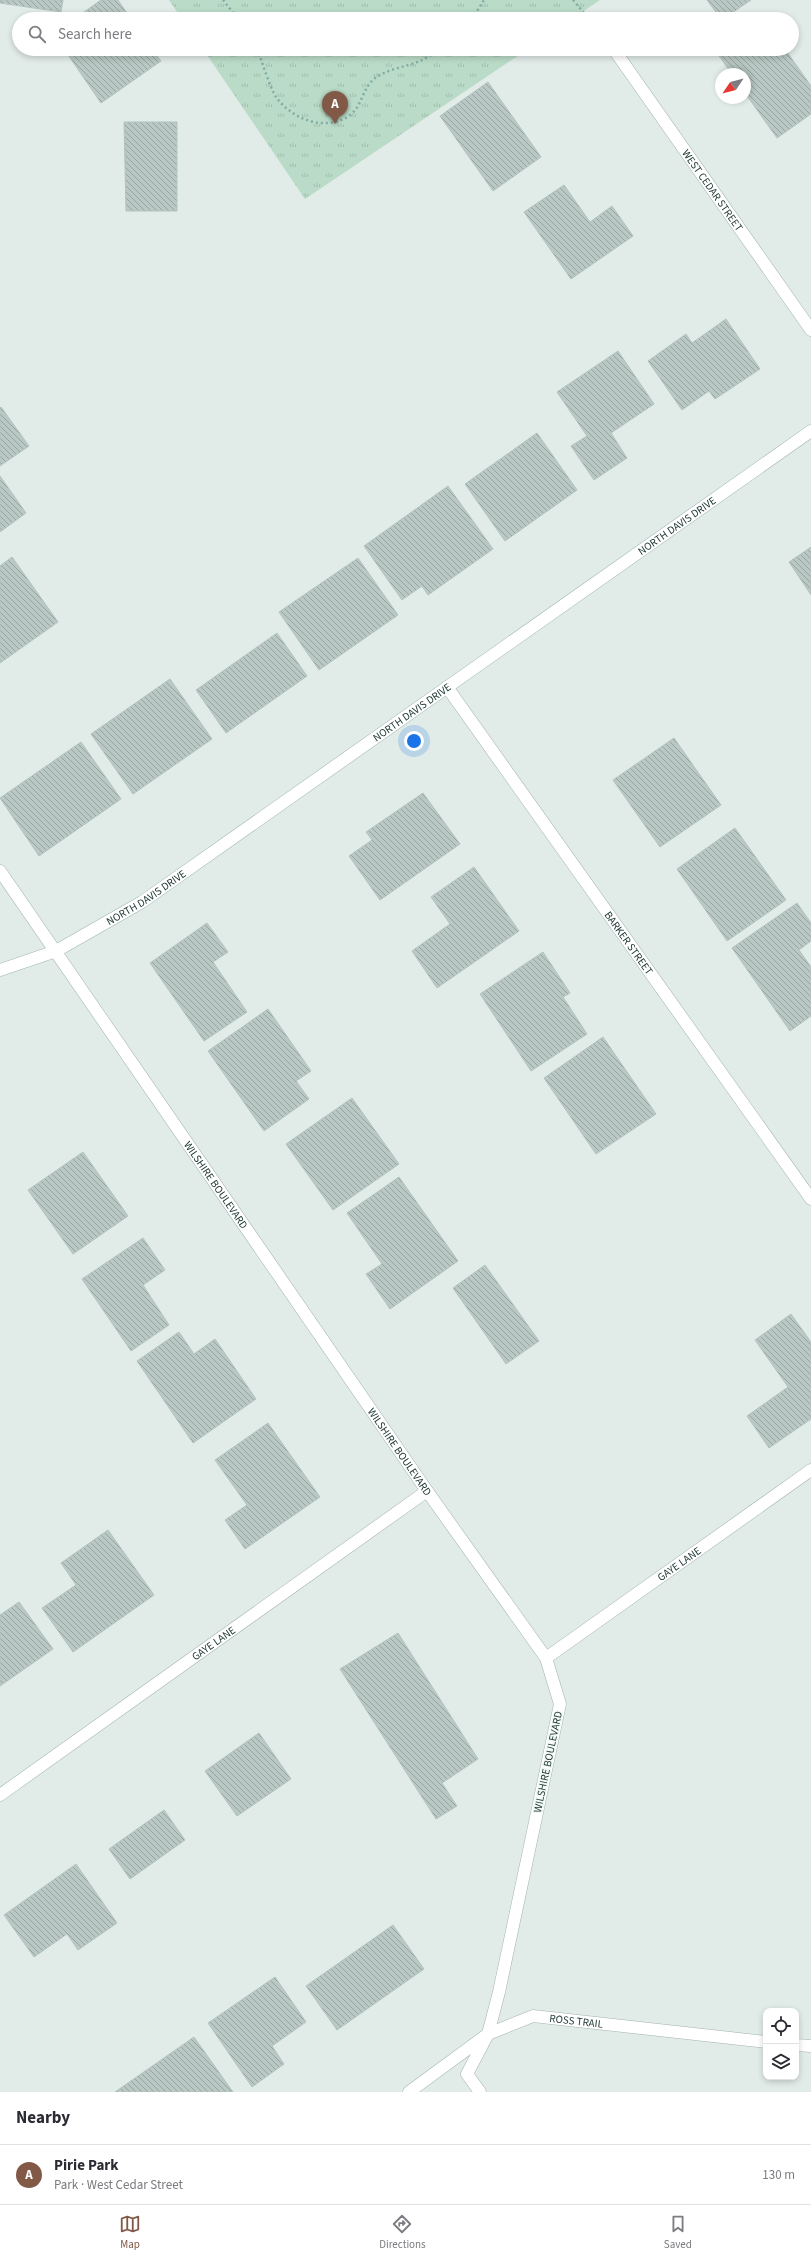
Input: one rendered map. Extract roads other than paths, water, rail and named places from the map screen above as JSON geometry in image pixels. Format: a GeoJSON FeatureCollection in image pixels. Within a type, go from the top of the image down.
{"type":"FeatureCollection","features":[{"type":"Feature","properties":{"kind":"street","name":"WEST CEDAR STREET"},"geometry":{"type":"LineString","coordinates":[[619,56],[811,330]]}},
{"type":"Feature","properties":{"kind":"street","name":"NORTH DAVIS DRIVE"},"geometry":{"type":"LineString","coordinates":[[0,970],[56,952],[142,902],[811,431]]}},
{"type":"Feature","properties":{"kind":"street","name":"BARKER STREET"},"geometry":{"type":"LineString","coordinates":[[447,686],[811,1199]]}},
{"type":"Feature","properties":{"kind":"street","name":"WILSHIRE BOULEVARD"},"geometry":{"type":"LineString","coordinates":[[0,871],[427,1491],[546,1658],[560,1704],[499,1992],[488,2034],[467,2074],[480,2092]]}},
{"type":"Feature","properties":{"kind":"street","name":"GAYE LANE"},"geometry":{"type":"LineString","coordinates":[[546,1658],[811,1470]]}},
{"type":"Feature","properties":{"kind":"street","name":"GAYE LANE"},"geometry":{"type":"LineString","coordinates":[[0,1795],[427,1491]]}},
{"type":"Feature","properties":{"kind":"street","name":"ROSS TRAIL"},"geometry":{"type":"LineString","coordinates":[[409,2092],[488,2034],[533,2016],[763,2042]]}},
{"type":"Feature","properties":{"kind":"street"},"geometry":{"type":"LineString","coordinates":[[799,2045],[811,2046]]}},
{"type":"Feature","properties":{"kind":"place","name":"Pirie Park"},"geometry":{"type":"Point","coordinates":[335,124]}}]}
